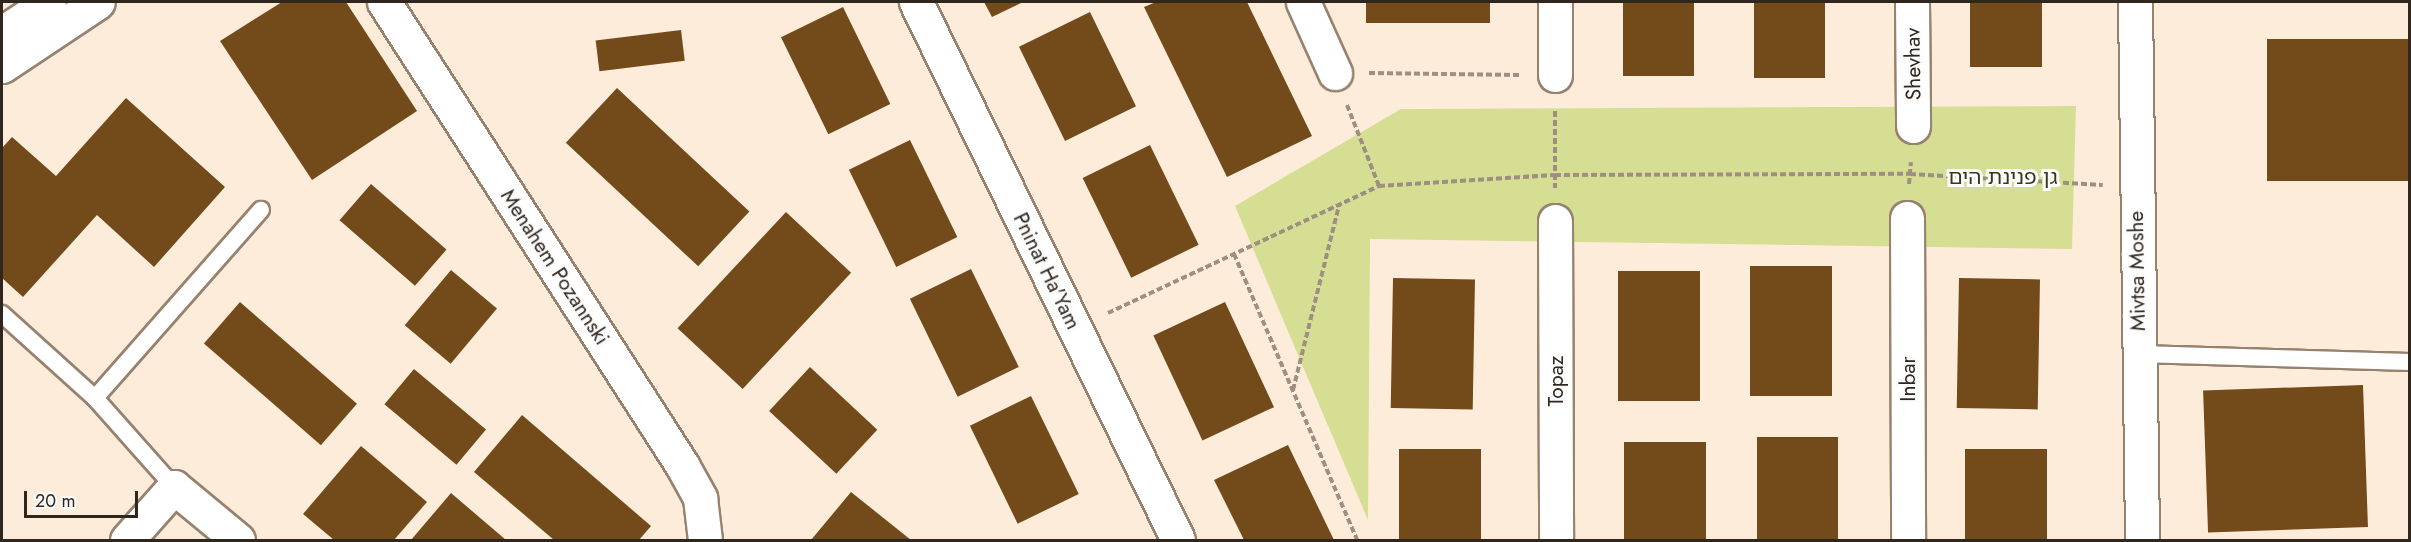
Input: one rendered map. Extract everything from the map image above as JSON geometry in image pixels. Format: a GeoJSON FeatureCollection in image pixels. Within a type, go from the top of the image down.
{"type":"FeatureCollection","features":[{"type":"Feature","properties":{"kind":"street"},"geometry":{"type":"LineString","coordinates":[[2,33],[49,2]]}},
{"type":"Feature","properties":{"kind":"street"},"geometry":{"type":"LineString","coordinates":[[2,66],[98,2]]}},
{"type":"Feature","properties":{"kind":"street","name":"Menahem Pozannski"},"geometry":{"type":"LineString","coordinates":[[384,2],[682,465],[700,498],[705,540]]}},
{"type":"Feature","properties":{"kind":"street","name":"Pninat Ha'Yam"},"geometry":{"type":"LineString","coordinates":[[916,2],[1178,540]]}},
{"type":"Feature","properties":{"kind":"street"},"geometry":{"type":"LineString","coordinates":[[1303,2],[1335,73]]}},
{"type":"Feature","properties":{"kind":"street"},"geometry":{"type":"LineString","coordinates":[[1555,2],[1555,75]]}},
{"type":"Feature","properties":{"kind":"street","name":"Shevhav"},"geometry":{"type":"LineString","coordinates":[[1912,2],[1913,126]]}},
{"type":"Feature","properties":{"kind":"street","name":"Mivtsa Moshe"},"geometry":{"type":"LineString","coordinates":[[2135,2],[2142,540]]}},
{"type":"Feature","properties":{"kind":"street","name":"Inbar"},"geometry":{"type":"LineString","coordinates":[[1907,218],[1908,540]]}},
{"type":"Feature","properties":{"kind":"street","name":"Topaz"},"geometry":{"type":"LineString","coordinates":[[1555,221],[1556,540]]}},
{"type":"Feature","properties":{"kind":"street"},"geometry":{"type":"LineString","coordinates":[[127,540],[174,487],[238,540]]}},
{"type":"Feature","properties":{"kind":"lane"},"geometry":{"type":"LineString","coordinates":[[95,398],[261,210]]}},
{"type":"Feature","properties":{"kind":"lane"},"geometry":{"type":"LineString","coordinates":[[2,314],[95,398],[174,487]]}},
{"type":"Feature","properties":{"kind":"lane"},"geometry":{"type":"LineString","coordinates":[[2139,354],[2409,362]]}},
{"type":"Feature","properties":{"kind":"path"},"geometry":{"type":"LineString","coordinates":[[1380,186],[1335,73],[1555,75],[1555,221]]}},
{"type":"Feature","properties":{"kind":"path"},"geometry":{"type":"LineString","coordinates":[[1907,218],[1913,126]]}},
{"type":"Feature","properties":{"kind":"path"},"geometry":{"type":"LineString","coordinates":[[1075,328],[1380,186],[1555,176],[1910,174],[2136,187]]}},
{"type":"Feature","properties":{"kind":"path"},"geometry":{"type":"LineString","coordinates":[[1293,392],[1340,205]]}},
{"type":"Feature","properties":{"kind":"path"},"geometry":{"type":"LineString","coordinates":[[1234,254],[1357,540]]}},
{"type":"Feature","properties":{"kind":"green space","name":"גן פנינת הים"},"geometry":{"type":"Polygon","coordinates":[[[2076,106],[2072,249],[1370,239],[1368,520],[1235,206],[1401,109],[2076,106]]]}},
{"type":"Feature","properties":{"kind":"building"},"geometry":{"type":"Polygon","coordinates":[[[282,2],[346,2],[417,111],[312,180],[220,41],[282,2]]]}},
{"type":"Feature","properties":{"kind":"building"},"geometry":{"type":"Polygon","coordinates":[[[984,2],[1023,2],[992,17],[984,2]]]}},
{"type":"Feature","properties":{"kind":"building"},"geometry":{"type":"Polygon","coordinates":[[[1156,2],[1247,2],[1312,136],[1227,177],[1144,7],[1156,2]]]}},
{"type":"Feature","properties":{"kind":"building"},"geometry":{"type":"Polygon","coordinates":[[[1366,2],[1490,2],[1490,23],[1366,23],[1366,2]]]}},
{"type":"Feature","properties":{"kind":"building"},"geometry":{"type":"Polygon","coordinates":[[[1623,2],[1694,2],[1694,76],[1623,76],[1623,2]]]}},
{"type":"Feature","properties":{"kind":"building"},"geometry":{"type":"Polygon","coordinates":[[[1754,2],[1825,2],[1825,78],[1754,78],[1754,2]]]}},
{"type":"Feature","properties":{"kind":"building"},"geometry":{"type":"Polygon","coordinates":[[[1970,2],[2042,2],[2042,67],[1970,67],[1970,2]]]}},
{"type":"Feature","properties":{"kind":"building"},"geometry":{"type":"Polygon","coordinates":[[[843,7],[890,104],[828,134],[781,37],[843,7]]]}},
{"type":"Feature","properties":{"kind":"building"},"geometry":{"type":"Polygon","coordinates":[[[1090,12],[1136,106],[1065,141],[1019,47],[1090,12]]]}},
{"type":"Feature","properties":{"kind":"building"},"geometry":{"type":"Polygon","coordinates":[[[681,30],[685,61],[599,71],[596,40],[681,30]]]}},
{"type":"Feature","properties":{"kind":"building"},"geometry":{"type":"Polygon","coordinates":[[[2267,39],[2410,39],[2410,181],[2267,181],[2267,39]]]}},
{"type":"Feature","properties":{"kind":"building"},"geometry":{"type":"Polygon","coordinates":[[[617,88],[749,211],[698,266],[566,143],[617,88]]]}},
{"type":"Feature","properties":{"kind":"building"},"geometry":{"type":"Polygon","coordinates":[[[126,98],[225,187],[154,267],[97,215],[23,297],[2,278],[2,148],[12,137],[56,176],[126,98]]]}},
{"type":"Feature","properties":{"kind":"building"},"geometry":{"type":"Polygon","coordinates":[[[910,140],[957,237],[896,267],[849,170],[910,140]]]}},
{"type":"Feature","properties":{"kind":"building"},"geometry":{"type":"Polygon","coordinates":[[[1150,145],[1199,245],[1131,278],[1083,178],[1150,145]]]}},
{"type":"Feature","properties":{"kind":"building"},"geometry":{"type":"Polygon","coordinates":[[[371,184],[446,250],[415,286],[340,220],[371,184]]]}},
{"type":"Feature","properties":{"kind":"building"},"geometry":{"type":"Polygon","coordinates":[[[786,212],[851,273],[743,389],[678,328],[786,212]]]}},
{"type":"Feature","properties":{"kind":"building"},"geometry":{"type":"Polygon","coordinates":[[[1750,266],[1832,266],[1832,396],[1750,396],[1750,266]]]}},
{"type":"Feature","properties":{"kind":"building"},"geometry":{"type":"Polygon","coordinates":[[[971,269],[1019,367],[958,397],[910,299],[971,269]]]}},
{"type":"Feature","properties":{"kind":"building"},"geometry":{"type":"Polygon","coordinates":[[[451,270],[497,309],[451,364],[405,325],[451,270]]]}},
{"type":"Feature","properties":{"kind":"building"},"geometry":{"type":"Polygon","coordinates":[[[1618,271],[1700,271],[1700,401],[1618,401],[1618,271]]]}},
{"type":"Feature","properties":{"kind":"building"},"geometry":{"type":"Polygon","coordinates":[[[1393,278],[1475,279],[1473,409],[1391,408],[1393,278]]]}},
{"type":"Feature","properties":{"kind":"building"},"geometry":{"type":"Polygon","coordinates":[[[1959,278],[2040,279],[2038,409],[1957,408],[1959,278]]]}},
{"type":"Feature","properties":{"kind":"building"},"geometry":{"type":"Polygon","coordinates":[[[240,302],[357,404],[321,445],[204,344],[240,302]]]}},
{"type":"Feature","properties":{"kind":"building"},"geometry":{"type":"Polygon","coordinates":[[[1225,302],[1274,407],[1202,441],[1153,335],[1225,302]]]}},
{"type":"Feature","properties":{"kind":"building"},"geometry":{"type":"Polygon","coordinates":[[[810,367],[877,430],[836,474],[769,411],[810,367]]]}},
{"type":"Feature","properties":{"kind":"building"},"geometry":{"type":"Polygon","coordinates":[[[414,369],[486,429],[456,465],[384,404],[414,369]]]}},
{"type":"Feature","properties":{"kind":"building"},"geometry":{"type":"Polygon","coordinates":[[[2363,385],[2368,527],[2208,532],[2203,391],[2363,385]]]}},
{"type":"Feature","properties":{"kind":"building"},"geometry":{"type":"Polygon","coordinates":[[[1031,396],[1079,494],[1018,524],[970,426],[1031,396]]]}},
{"type":"Feature","properties":{"kind":"building"},"geometry":{"type":"Polygon","coordinates":[[[522,415],[651,526],[639,540],[554,540],[474,472],[522,415]]]}},
{"type":"Feature","properties":{"kind":"building"},"geometry":{"type":"Polygon","coordinates":[[[1757,437],[1838,437],[1838,540],[1757,540],[1757,437]]]}},
{"type":"Feature","properties":{"kind":"building"},"geometry":{"type":"Polygon","coordinates":[[[1624,442],[1706,442],[1706,540],[1624,540],[1624,442]]]}},
{"type":"Feature","properties":{"kind":"building"},"geometry":{"type":"Polygon","coordinates":[[[1288,445],[1334,540],[1244,540],[1214,480],[1288,445]]]}},
{"type":"Feature","properties":{"kind":"building"},"geometry":{"type":"Polygon","coordinates":[[[361,446],[427,502],[394,540],[334,540],[303,514],[361,446]]]}},
{"type":"Feature","properties":{"kind":"building"},"geometry":{"type":"Polygon","coordinates":[[[1399,449],[1481,449],[1481,540],[1399,540],[1399,449]]]}},
{"type":"Feature","properties":{"kind":"building"},"geometry":{"type":"Polygon","coordinates":[[[1965,449],[2047,449],[2047,540],[1965,540],[1965,449]]]}},
{"type":"Feature","properties":{"kind":"building"},"geometry":{"type":"Polygon","coordinates":[[[851,492],[911,540],[811,540],[851,492]]]}},
{"type":"Feature","properties":{"kind":"building"},"geometry":{"type":"Polygon","coordinates":[[[451,493],[506,540],[411,540],[451,493]]]}}]}
